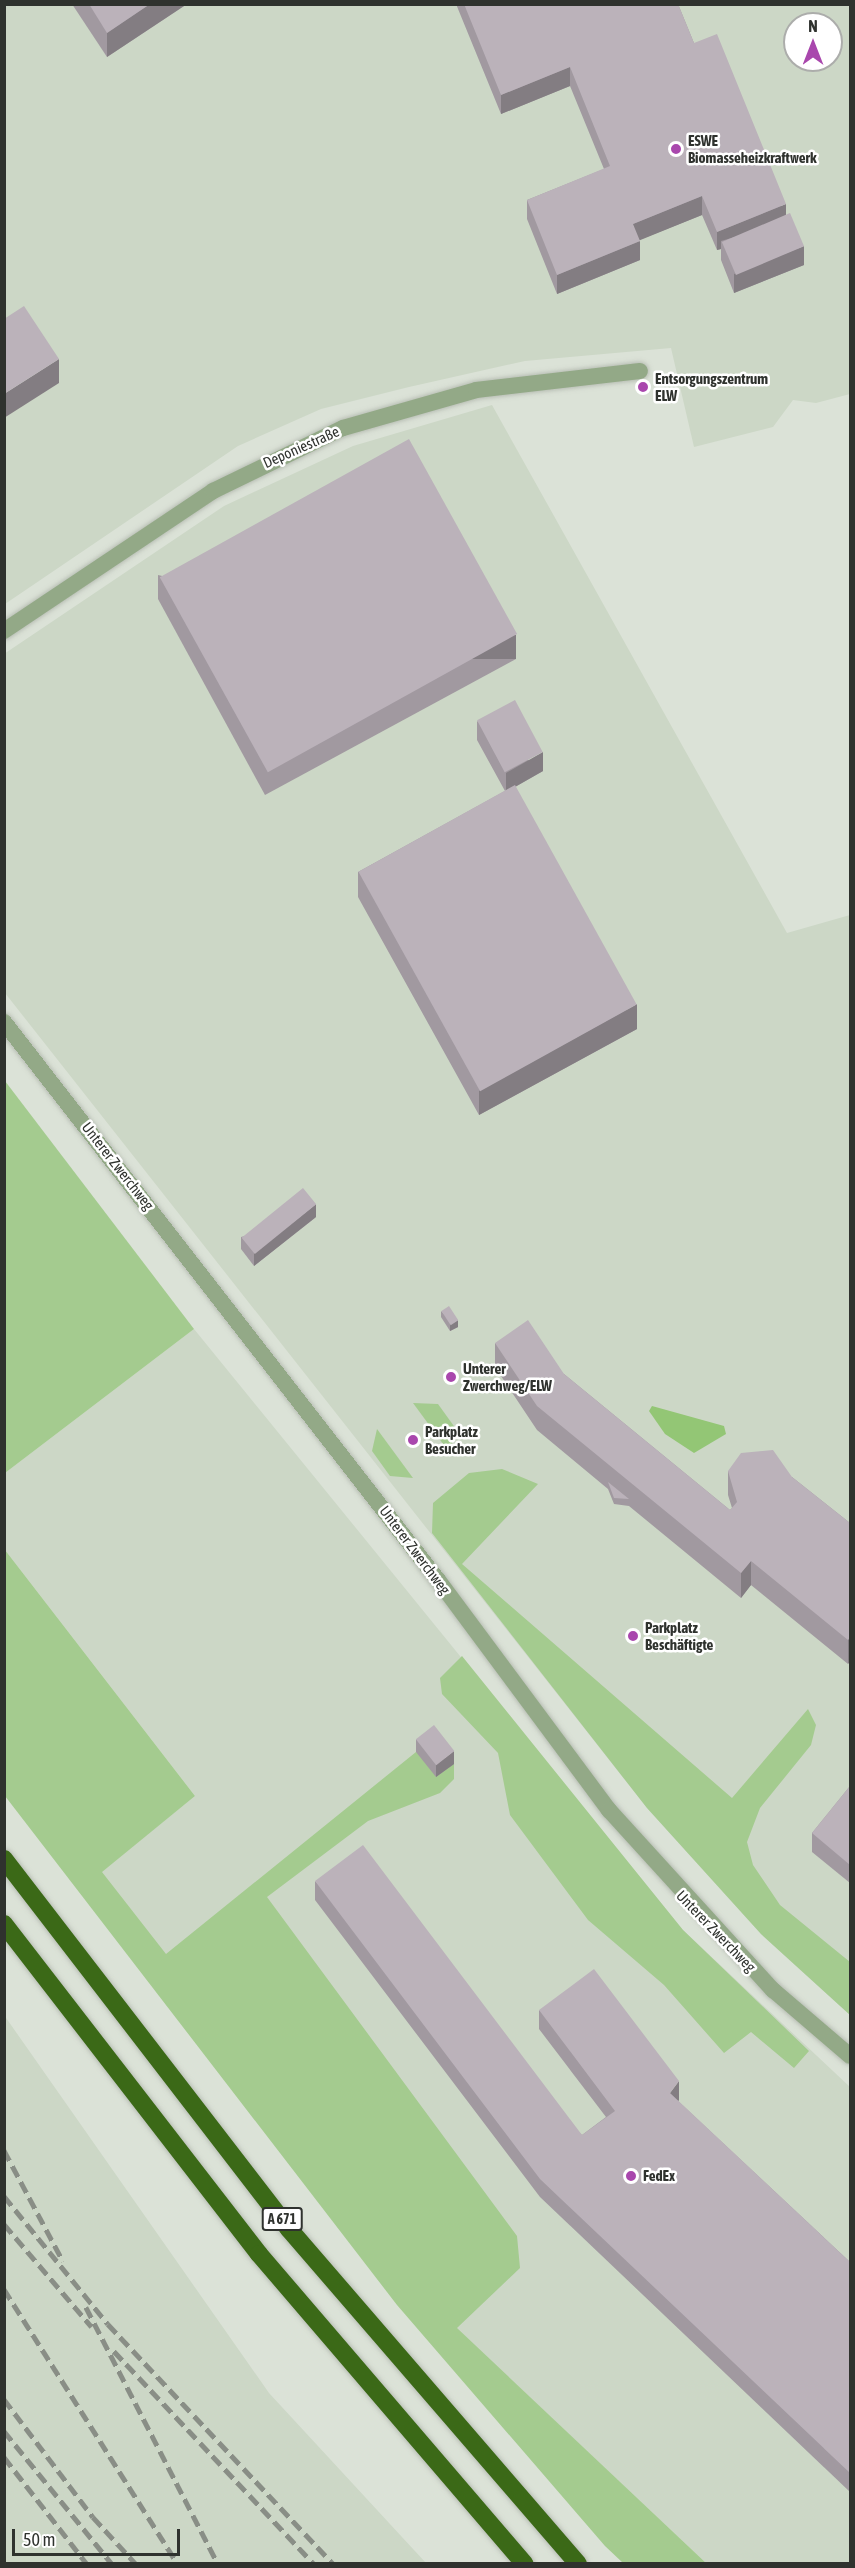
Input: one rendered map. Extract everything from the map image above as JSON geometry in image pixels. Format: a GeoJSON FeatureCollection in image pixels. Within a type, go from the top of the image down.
{"type":"FeatureCollection","features":[{"type":"Feature","properties":{"kind":"highway","name":"A 671"},"geometry":{"type":"LineString","coordinates":[[4,1859],[289,2229],[578,2564]]}},
{"type":"Feature","properties":{"kind":"highway","name":"A 671"},"geometry":{"type":"LineString","coordinates":[[4,1924],[259,2254],[525,2564]]}},
{"type":"Feature","properties":{"kind":"street","name":"Deponiestraße"},"geometry":{"type":"LineString","coordinates":[[4,631],[213,491],[343,428],[476,390],[640,371]]}},
{"type":"Feature","properties":{"kind":"street","name":"Unterer Zwerchweg"},"geometry":{"type":"LineString","coordinates":[[4,1022],[391,1518],[609,1810],[773,1990],[850,2056]]}},
{"type":"Feature","properties":{"kind":"shaded area"},"geometry":{"type":"Polygon","coordinates":[[[5,5],[850,5],[850,394],[816,403],[793,400],[773,427],[694,447],[671,348],[525,361],[409,387],[321,409],[238,446],[5,604],[5,5]]]}},
{"type":"Feature","properties":{"kind":"shaded area"},"geometry":{"type":"Polygon","coordinates":[[[492,405],[787,933],[850,915],[850,2015],[761,1934],[647,1808],[5,993],[4,654],[224,506],[353,446],[492,405]]]}},
{"type":"Feature","properties":{"kind":"shaded area"},"geometry":{"type":"Polygon","coordinates":[[[5,1081],[194,1329],[5,1473],[5,1081]]]}},
{"type":"Feature","properties":{"kind":"shaded area"},"geometry":{"type":"Polygon","coordinates":[[[194,1329],[683,1930],[850,2087],[850,2563],[706,2563],[456,2328],[101,1872],[195,1796],[5,1550],[5,1473],[194,1329]]]}},
{"type":"Feature","properties":{"kind":"shaded area"},"geometry":{"type":"Polygon","coordinates":[[[413,1403],[438,1404],[456,1429],[449,1452],[413,1403]]]}},
{"type":"Feature","properties":{"kind":"shaded area"},"geometry":{"type":"Polygon","coordinates":[[[652,1406],[724,1426],[726,1434],[694,1453],[665,1434],[649,1411],[652,1406]]]}},
{"type":"Feature","properties":{"kind":"shaded area"},"geometry":{"type":"Polygon","coordinates":[[[377,1429],[413,1478],[390,1476],[372,1451],[377,1429]]]}},
{"type":"Feature","properties":{"kind":"shaded area"},"geometry":{"type":"Polygon","coordinates":[[[502,1469],[538,1484],[462,1564],[732,1798],[808,1709],[816,1725],[811,1745],[760,1808],[747,1842],[753,1865],[780,1905],[850,1962],[850,2015],[761,1934],[647,1808],[432,1533],[433,1503],[469,1473],[502,1469]]]}},
{"type":"Feature","properties":{"kind":"shaded area"},"geometry":{"type":"Polygon","coordinates":[[[5,1550],[195,1796],[102,1872],[166,1954],[416,1752],[454,1764],[454,1779],[440,1793],[368,1821],[267,1897],[517,2236],[520,2268],[457,2328],[706,2563],[623,2563],[605,2546],[397,2305],[5,1796],[5,1550]]]}},
{"type":"Feature","properties":{"kind":"shaded area"},"geometry":{"type":"Polygon","coordinates":[[[462,1656],[683,1930],[809,2051],[794,2068],[751,2032],[724,2053],[664,1985],[588,1920],[510,1815],[498,1753],[442,1694],[440,1678],[462,1656]]]}},
{"type":"Feature","properties":{"kind":"shaded area"},"geometry":{"type":"Polygon","coordinates":[[[4,2015],[269,2393],[426,2563],[5,2563],[4,2015]]]}},
{"type":"Feature","properties":{"kind":"building"},"geometry":{"type":"Polygon","coordinates":[[[89,4],[150,4],[107,33],[89,4]]]}},
{"type":"Feature","properties":{"kind":"building","name":"ESWE Biomasseheizkraftwerk"},"geometry":{"type":"Polygon","coordinates":[[[464,4],[678,4],[694,43],[717,34],[786,204],[717,232],[702,196],[633,224],[640,241],[557,275],[527,200],[610,166],[570,67],[501,95],[464,4]]]}},
{"type":"Feature","properties":{"kind":"building"},"geometry":{"type":"Polygon","coordinates":[[[790,213],[804,246],[736,275],[722,242],[790,213]]]}},
{"type":"Feature","properties":{"kind":"building"},"geometry":{"type":"Polygon","coordinates":[[[24,306],[59,359],[4,394],[4,319],[24,306]]]}},
{"type":"Feature","properties":{"kind":"building"},"geometry":{"type":"Polygon","coordinates":[[[409,439],[517,634],[268,772],[160,577],[409,439]]]}},
{"type":"Feature","properties":{"kind":"building"},"geometry":{"type":"Polygon","coordinates":[[[515,700],[543,752],[505,772],[477,720],[515,700]]]}},
{"type":"Feature","properties":{"kind":"building"},"geometry":{"type":"Polygon","coordinates":[[[515,785],[637,1005],[480,1091],[358,872],[515,785]]]}},
{"type":"Feature","properties":{"kind":"building"},"geometry":{"type":"Polygon","coordinates":[[[303,1188],[316,1204],[255,1254],[242,1238],[303,1188]]]}},
{"type":"Feature","properties":{"kind":"building"},"geometry":{"type":"Polygon","coordinates":[[[449,1306],[458,1320],[451,1325],[441,1311],[449,1306]]]}},
{"type":"Feature","properties":{"kind":"building"},"geometry":{"type":"Polygon","coordinates":[[[528,1320],[564,1374],[730,1510],[737,1502],[728,1471],[741,1453],[773,1450],[792,1477],[850,1523],[850,1637],[848,1640],[751,1561],[741,1573],[537,1406],[495,1343],[528,1320]]]}},
{"type":"Feature","properties":{"kind":"building"},"geometry":{"type":"Polygon","coordinates":[[[608,1482],[629,1499],[614,1498],[608,1482]]]}},
{"type":"Feature","properties":{"kind":"building"},"geometry":{"type":"Polygon","coordinates":[[[434,1725],[454,1751],[436,1765],[416,1739],[434,1725]]]}},
{"type":"Feature","properties":{"kind":"building"},"geometry":{"type":"Polygon","coordinates":[[[850,1786],[850,1865],[812,1833],[850,1786]]]}},
{"type":"Feature","properties":{"kind":"building","name":"FedEx"},"geometry":{"type":"Polygon","coordinates":[[[363,1845],[582,2135],[615,2111],[539,2010],[594,1969],[679,2081],[670,2093],[850,2262],[850,2473],[540,2179],[315,1881],[363,1845]]]}},
{"type":"Feature","properties":{"kind":"railway"},"geometry":{"type":"LineString","coordinates":[[4,2150],[63,2261]]}},
{"type":"Feature","properties":{"kind":"railway"},"geometry":{"type":"LineString","coordinates":[[4,2196],[108,2324],[333,2564]]}},
{"type":"Feature","properties":{"kind":"railway"},"geometry":{"type":"LineString","coordinates":[[4,2224],[92,2327]]}},
{"type":"Feature","properties":{"kind":"railway"},"geometry":{"type":"LineString","coordinates":[[4,2289],[178,2564]]}},
{"type":"Feature","properties":{"kind":"railway"},"geometry":{"type":"LineString","coordinates":[[86,2307],[218,2564]]}},
{"type":"Feature","properties":{"kind":"railway"},"geometry":{"type":"LineString","coordinates":[[114,2351],[314,2564]]}},
{"type":"Feature","properties":{"kind":"railway"},"geometry":{"type":"LineString","coordinates":[[4,2399],[93,2517],[136,2564]]}},
{"type":"Feature","properties":{"kind":"railway"},"geometry":{"type":"LineString","coordinates":[[4,2431],[112,2564]]}},
{"type":"Feature","properties":{"kind":"railway"},"geometry":{"type":"LineString","coordinates":[[4,2457],[87,2564]]}},
{"type":"Feature","properties":{"kind":"place","name":"ESWE Biomasseheizkraftwerk"},"geometry":{"type":"Point","coordinates":[676,149]}},
{"type":"Feature","properties":{"kind":"place","name":"Entsorgungszentrum ELW"},"geometry":{"type":"Point","coordinates":[643,387]}},
{"type":"Feature","properties":{"kind":"place","name":"Unterer Zwerchweg/ELW"},"geometry":{"type":"Point","coordinates":[451,1377]}},
{"type":"Feature","properties":{"kind":"place","name":"Parkplatz Besucher"},"geometry":{"type":"Point","coordinates":[413,1440]}},
{"type":"Feature","properties":{"kind":"place","name":"Parkplatz Beschäftigte"},"geometry":{"type":"Point","coordinates":[633,1636]}},
{"type":"Feature","properties":{"kind":"place","name":"FedEx"},"geometry":{"type":"Point","coordinates":[631,2176]}}]}
